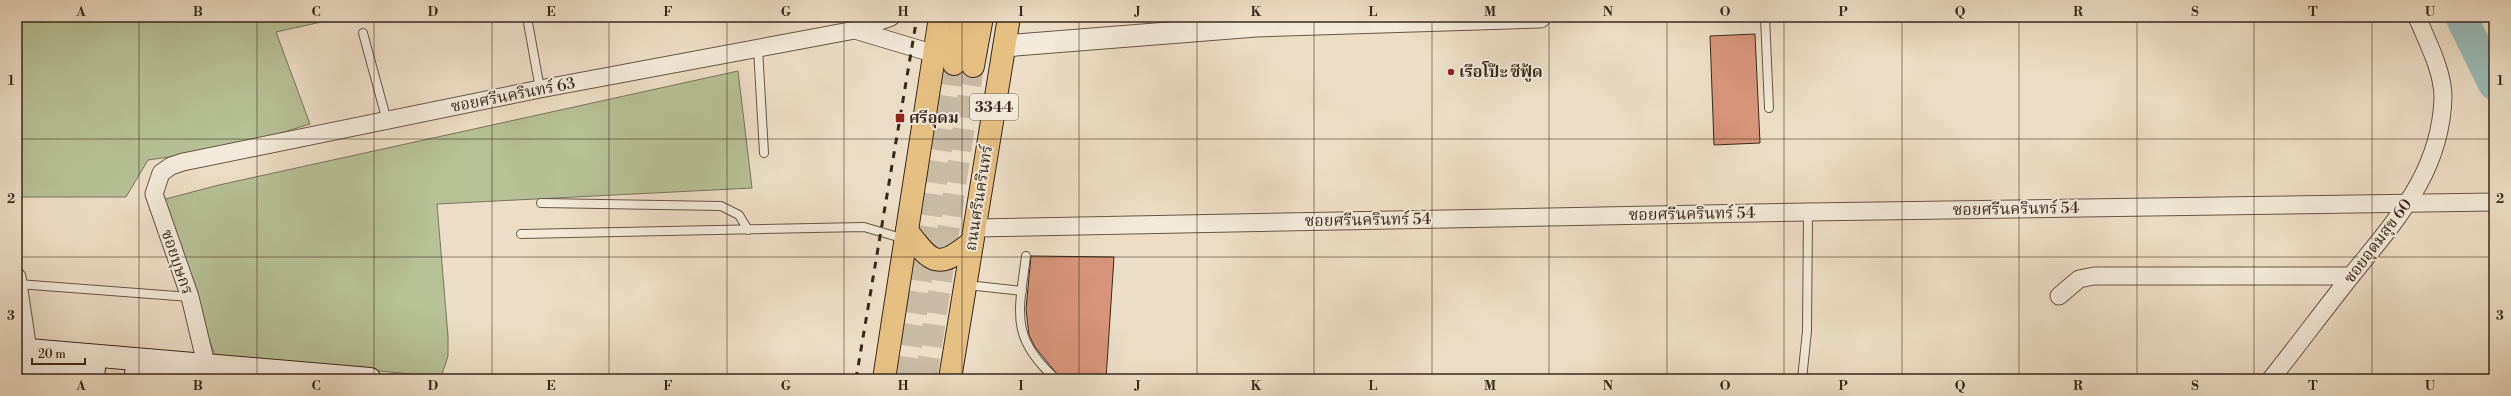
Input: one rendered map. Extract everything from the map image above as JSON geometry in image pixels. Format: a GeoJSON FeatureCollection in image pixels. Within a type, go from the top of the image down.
{"type":"FeatureCollection","features":[{"type":"Feature","properties":{"kind":"main road"},"geometry":{"type":"LineString","coordinates":[[882,376],[906,235],[940,17]]}},
{"type":"Feature","properties":{"kind":"main road"},"geometry":{"type":"LineString","coordinates":[[962,17],[964,65],[982,17]]}},
{"type":"Feature","properties":{"kind":"main road","name":"ถนนศรีนครินทร์"},"geometry":{"type":"LineString","coordinates":[[950,379],[1009,17]]}},
{"type":"Feature","properties":{"kind":"main road"},"geometry":{"type":"LineString","coordinates":[[906,235],[924,253],[931,258],[938,260],[950,259],[959,254],[974,235]]}},
{"type":"Feature","properties":{"kind":"main road"},"geometry":{"type":"LineString","coordinates":[[955,349],[965,379]]}},
{"type":"Feature","properties":{"kind":"main road"},"geometry":{"type":"LineString","coordinates":[[21,355],[106,370],[370,379]]}},
{"type":"Feature","properties":{"kind":"main road"},"geometry":{"type":"LineString","coordinates":[[21,355],[196,374]]}},
{"type":"Feature","properties":{"kind":"main road"},"geometry":{"type":"LineString","coordinates":[[17,374],[44,379]]}},
{"type":"Feature","properties":{"kind":"street","name":"ซอยศรีนครินทร์ 63"},"geometry":{"type":"LineString","coordinates":[[171,166],[183,162],[540,89],[855,30],[891,17]]}},
{"type":"Feature","properties":{"kind":"street"},"geometry":{"type":"LineString","coordinates":[[1004,46],[1256,26],[1540,17]]}},
{"type":"Feature","properties":{"kind":"street","name":"ซอยอุดมสุข 60"},"geometry":{"type":"LineString","coordinates":[[2272,379],[2351,276],[2409,204],[2430,162],[2441,123],[2443,96],[2441,78],[2417,17]]}},
{"type":"Feature","properties":{"kind":"street","name":"ซอยศรีนครินทร์ 63"},"geometry":{"type":"LineString","coordinates":[[855,30],[935,54]]}},
{"type":"Feature","properties":{"kind":"street","name":"ซอยบุษกร"},"geometry":{"type":"LineString","coordinates":[[171,166],[161,173],[154,194],[190,297],[196,374]]}},
{"type":"Feature","properties":{"kind":"street","name":"ซอยศรีนครินทร์ 54"},"geometry":{"type":"LineString","coordinates":[[974,235],[1808,212],[2494,202]]}},
{"type":"Feature","properties":{"kind":"street"},"geometry":{"type":"LineString","coordinates":[[2059,296],[2080,279],[2094,276],[2351,276]]}},
{"type":"Feature","properties":{"kind":"street"},"geometry":{"type":"LineString","coordinates":[[18,281],[21,355]]}},
{"type":"Feature","properties":{"kind":"lane"},"geometry":{"type":"LineString","coordinates":[[526,17],[540,89]]}},
{"type":"Feature","properties":{"kind":"lane"},"geometry":{"type":"LineString","coordinates":[[1765,17],[1769,108]]}},
{"type":"Feature","properties":{"kind":"lane"},"geometry":{"type":"LineString","coordinates":[[363,33],[387,121]]}},
{"type":"Feature","properties":{"kind":"lane"},"geometry":{"type":"LineString","coordinates":[[758,49],[764,153]]}},
{"type":"Feature","properties":{"kind":"lane"},"geometry":{"type":"LineString","coordinates":[[541,203],[721,206],[739,215],[748,230]]}},
{"type":"Feature","properties":{"kind":"lane"},"geometry":{"type":"LineString","coordinates":[[1802,379],[1808,331],[1808,212]]}},
{"type":"Feature","properties":{"kind":"lane"},"geometry":{"type":"LineString","coordinates":[[521,234],[864,227],[906,235]]}},
{"type":"Feature","properties":{"kind":"lane"},"geometry":{"type":"LineString","coordinates":[[1026,256],[1019,321],[1022,336],[1056,379]]}},
{"type":"Feature","properties":{"kind":"lane"},"geometry":{"type":"LineString","coordinates":[[18,281],[190,297]]}},
{"type":"Feature","properties":{"kind":"lane"},"geometry":{"type":"LineString","coordinates":[[965,284],[1022,291]]}},
{"type":"Feature","properties":{"kind":"green space"},"geometry":{"type":"Polygon","coordinates":[[[17,17],[344,17],[276,32],[310,124],[232,148],[148,160],[126,197],[22,197],[17,168],[17,17]]]}},
{"type":"Feature","properties":{"kind":"green space"},"geometry":{"type":"Polygon","coordinates":[[[738,71],[752,188],[437,204],[448,336],[448,356],[441,377],[215,355],[158,201],[219,185],[738,71]]]}},
{"type":"Feature","properties":{"kind":"building"},"geometry":{"type":"Polygon","coordinates":[[[1755,34],[1760,143],[1714,145],[1710,36],[1755,34]]]}},
{"type":"Feature","properties":{"kind":"building"},"geometry":{"type":"Polygon","coordinates":[[[1031,256],[1114,257],[1106,379],[1061,379],[1035,347],[1029,335],[1026,309],[1031,256]]]}},
{"type":"Feature","properties":{"kind":"waterway"},"geometry":{"type":"LineString","coordinates":[[2461,17],[2494,84]]}},
{"type":"Feature","properties":{"kind":"tunnel"},"geometry":{"type":"LineString","coordinates":[[906,379],[954,64]]}},
{"type":"Feature","properties":{"kind":"tunnel"},"geometry":{"type":"LineString","coordinates":[[926,379],[973,66]]}},
{"type":"Feature","properties":{"kind":"railway"},"geometry":{"type":"LineString","coordinates":[[856,379],[917,17]]}},
{"type":"Feature","properties":{"kind":"place","name":"เรือโป๊ะ ซีฟู้ด"},"geometry":{"type":"Point","coordinates":[1451,72]}},
{"type":"Feature","properties":{"kind":"place","name":"ศรีอุดม"},"geometry":{"type":"Point","coordinates":[900,118]}}]}
